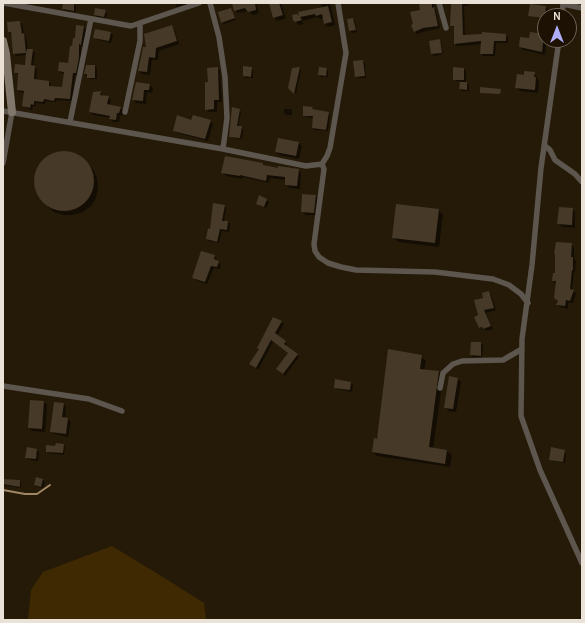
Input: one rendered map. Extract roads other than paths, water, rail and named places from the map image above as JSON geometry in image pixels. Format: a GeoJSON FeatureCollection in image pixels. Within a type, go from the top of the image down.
{"type":"FeatureCollection","features":[{"type":"Feature","properties":{"kind":"street"},"geometry":{"type":"LineString","coordinates":[[4,3],[130,26],[199,3]]}},
{"type":"Feature","properties":{"kind":"street"},"geometry":{"type":"LineString","coordinates":[[210,3],[219,37],[225,76],[227,118],[223,149]]}},
{"type":"Feature","properties":{"kind":"street"},"geometry":{"type":"LineString","coordinates":[[322,164],[330,148],[346,53],[338,3]]}},
{"type":"Feature","properties":{"kind":"street"},"geometry":{"type":"LineString","coordinates":[[439,3],[446,28]]}},
{"type":"Feature","properties":{"kind":"street"},"geometry":{"type":"LineString","coordinates":[[563,3],[582,8]]}},
{"type":"Feature","properties":{"kind":"street"},"geometry":{"type":"LineString","coordinates":[[70,122],[91,19]]}},
{"type":"Feature","properties":{"kind":"street"},"geometry":{"type":"LineString","coordinates":[[125,112],[140,41],[140,23]]}},
{"type":"Feature","properties":{"kind":"street"},"geometry":{"type":"LineString","coordinates":[[3,41],[6,54],[12,112],[3,163]]}},
{"type":"Feature","properties":{"kind":"street"},"geometry":{"type":"LineString","coordinates":[[558,48],[541,168],[528,303],[522,339],[521,416],[540,470],[582,563]]}},
{"type":"Feature","properties":{"kind":"street"},"geometry":{"type":"LineString","coordinates":[[3,111],[223,149],[306,166],[322,164]]}},
{"type":"Feature","properties":{"kind":"street"},"geometry":{"type":"LineString","coordinates":[[545,146],[550,150],[555,160],[575,174],[582,182]]}},
{"type":"Feature","properties":{"kind":"street"},"geometry":{"type":"LineString","coordinates":[[322,164],[324,169],[314,244],[315,251],[319,257],[328,264],[356,270],[435,272],[493,279],[509,285],[521,294],[528,303]]}},
{"type":"Feature","properties":{"kind":"street"},"geometry":{"type":"LineString","coordinates":[[440,388],[443,373],[452,364],[462,360],[503,360],[522,349]]}},
{"type":"Feature","properties":{"kind":"street"},"geometry":{"type":"LineString","coordinates":[[3,386],[89,399],[122,411]]}},
{"type":"Feature","properties":{"kind":"street"},"geometry":{"type":"LineString","coordinates":[[576,549],[582,549]]}},
{"type":"Feature","properties":{"kind":"waterway"},"geometry":{"type":"LineString","coordinates":[[3,490],[25,494],[37,494],[50,485]]}}]}
